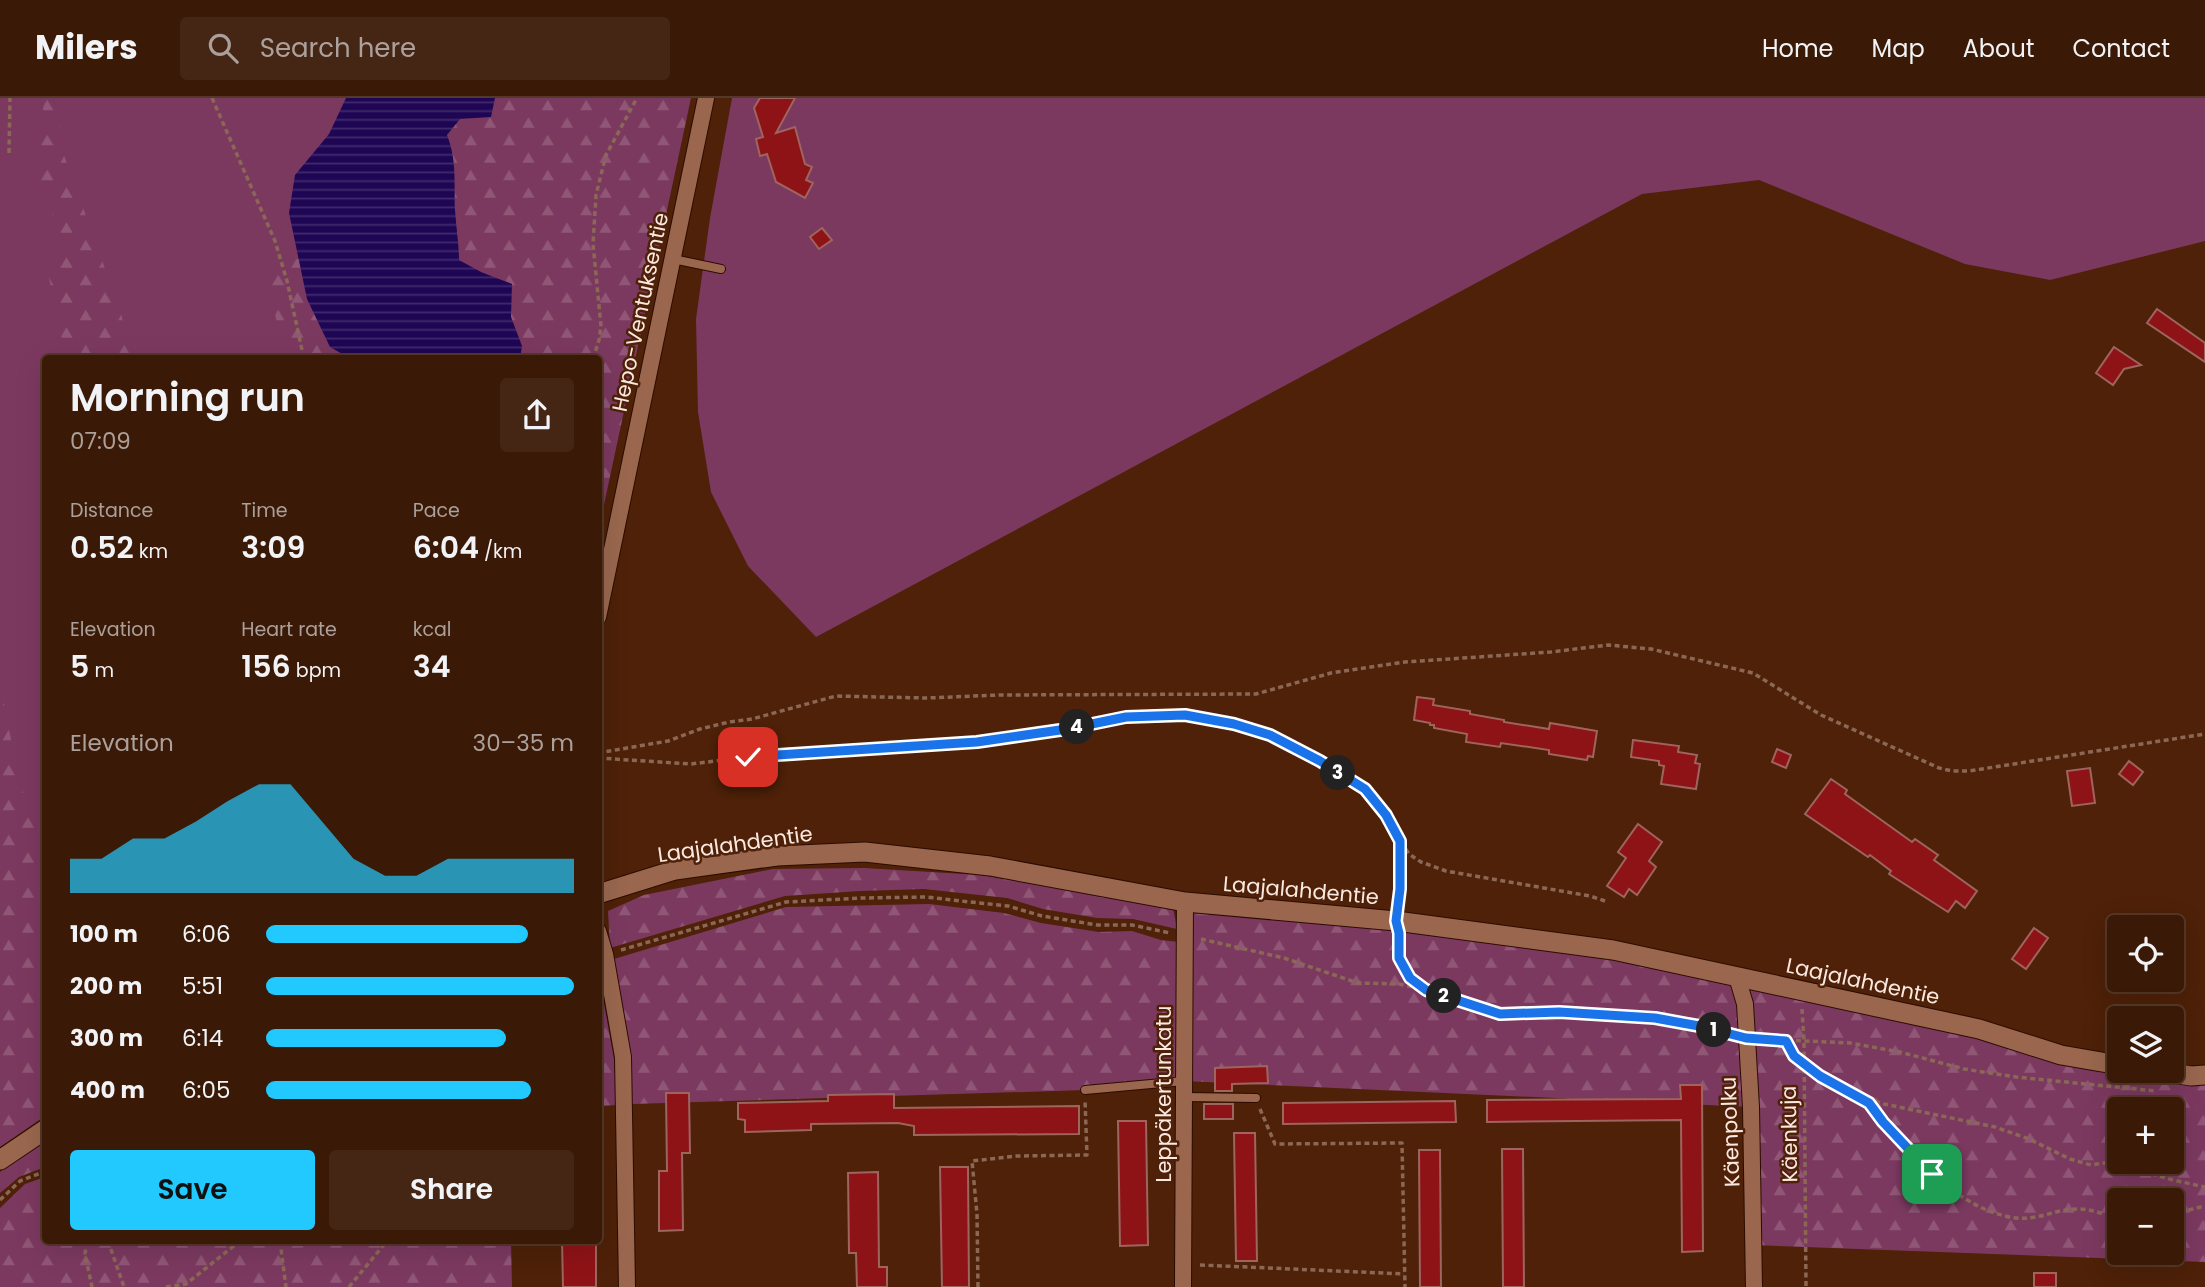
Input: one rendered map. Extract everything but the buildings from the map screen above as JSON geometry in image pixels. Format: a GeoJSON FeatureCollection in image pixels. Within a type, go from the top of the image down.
{"type":"FeatureCollection","features":[{"type":"Feature","properties":{"kind":"street","name":"Hepo-Ventuksentie"},"geometry":{"type":"LineString","coordinates":[[602,598],[706,98]]}},
{"type":"Feature","properties":{"kind":"street","name":"Laajalahdentie"},"geometry":{"type":"LineString","coordinates":[[602,893],[675,870],[777,856],[865,852],[990,866],[1185,902],[1396,921],[1613,950],[1979,1029],[2061,1055],[2107,1063]]}},
{"type":"Feature","properties":{"kind":"street","name":"Leppäkertunkatu"},"geometry":{"type":"LineString","coordinates":[[1183,1287],[1185,902]]}},
{"type":"Feature","properties":{"kind":"street"},"geometry":{"type":"LineString","coordinates":[[602,944],[623,1057],[627,1287]]}},
{"type":"Feature","properties":{"kind":"street","name":"Käenpolku"},"geometry":{"type":"LineString","coordinates":[[1737,976],[1745,1004],[1751,1107],[1754,1287]]}},
{"type":"Feature","properties":{"kind":"street"},"geometry":{"type":"LineString","coordinates":[[2184,1075],[2205,1075]]}},
{"type":"Feature","properties":{"kind":"street"},"geometry":{"type":"LineString","coordinates":[[0,1160],[42,1132]]}},
{"type":"Feature","properties":{"kind":"lane"},"geometry":{"type":"LineString","coordinates":[[673,259],[721,269]]}},
{"type":"Feature","properties":{"kind":"lane"},"geometry":{"type":"LineString","coordinates":[[1085,1090],[1185,1089],[1256,1098]]}},
{"type":"Feature","properties":{"kind":"path"},"geometry":{"type":"LineString","coordinates":[[9,153],[10,98]]}},
{"type":"Feature","properties":{"kind":"path"},"geometry":{"type":"LineString","coordinates":[[212,98],[275,240],[303,355]]}},
{"type":"Feature","properties":{"kind":"path"},"geometry":{"type":"LineString","coordinates":[[595,355],[601,326],[593,244],[596,195],[606,155],[637,98]]}},
{"type":"Feature","properties":{"kind":"path"},"geometry":{"type":"LineString","coordinates":[[602,754],[668,741],[700,729],[762,717],[836,696],[927,698],[999,695],[1256,694],[1331,673],[1405,662],[1528,654],[1608,645],[1651,649],[1753,673],[1821,715],[1920,757],[1939,768],[1952,771],[1983,769],[2205,734]]}},
{"type":"Feature","properties":{"kind":"path"},"geometry":{"type":"LineString","coordinates":[[602,755],[691,764],[748,757],[977,742],[1126,717],[1185,715],[1234,724],[1270,735],[1320,761],[1365,789],[1386,815],[1409,854],[1415,858],[1446,871],[1590,896],[1605,901]]}},
{"type":"Feature","properties":{"kind":"path"},"geometry":{"type":"LineString","coordinates":[[1400,841],[1400,889],[1396,921],[1399,958],[1410,978],[1426,990]]}},
{"type":"Feature","properties":{"kind":"path"},"geometry":{"type":"LineString","coordinates":[[605,954],[786,902],[926,897],[1008,906],[1056,919],[1097,925],[1132,926],[1230,944],[1358,983],[1399,984],[1500,1014],[1559,1012],[1655,1018],[1746,1038],[1850,1042],[1964,1069],[2016,1077],[2159,1091]]}},
{"type":"Feature","properties":{"kind":"path","name":"Käenkuja"},"geometry":{"type":"LineString","coordinates":[[1800,992],[1804,1042],[1806,1287]]}},
{"type":"Feature","properties":{"kind":"path"},"geometry":{"type":"LineString","coordinates":[[1786,1041],[1794,1056],[1820,1076],[1869,1103],[1925,1167],[1944,1184],[1977,1206],[2004,1216],[2020,1218],[2035,1219],[2080,1209],[2107,1215]]}},
{"type":"Feature","properties":{"kind":"path"},"geometry":{"type":"LineString","coordinates":[[978,1287],[977,1214],[972,1161],[1017,1156],[1087,1155],[1085,1090]]}},
{"type":"Feature","properties":{"kind":"path"},"geometry":{"type":"LineString","coordinates":[[1858,1096],[1995,1128],[2091,1165],[2111,1161],[2173,1180],[2205,1186]]}},
{"type":"Feature","properties":{"kind":"path"},"geometry":{"type":"LineString","coordinates":[[1256,1098],[1275,1144],[1402,1143],[1405,1287]]}},
{"type":"Feature","properties":{"kind":"path"},"geometry":{"type":"LineString","coordinates":[[0,1200],[20,1181],[42,1173]]}},
{"type":"Feature","properties":{"kind":"path"},"geometry":{"type":"LineString","coordinates":[[2184,1211],[2205,1206]]}},
{"type":"Feature","properties":{"kind":"path"},"geometry":{"type":"LineString","coordinates":[[87,1244],[85,1254],[92,1287]]}},
{"type":"Feature","properties":{"kind":"path"},"geometry":{"type":"LineString","coordinates":[[109,1244],[124,1287]]}},
{"type":"Feature","properties":{"kind":"path"},"geometry":{"type":"LineString","coordinates":[[166,1287],[186,1284],[236,1244]]}},
{"type":"Feature","properties":{"kind":"path"},"geometry":{"type":"LineString","coordinates":[[280,1244],[286,1287]]}},
{"type":"Feature","properties":{"kind":"path"},"geometry":{"type":"LineString","coordinates":[[349,1287],[385,1244]]}},
{"type":"Feature","properties":{"kind":"path"},"geometry":{"type":"LineString","coordinates":[[1183,1265],[1404,1274]]}},
{"type":"Feature","properties":{"kind":"green space"},"geometry":{"type":"Polygon","coordinates":[[[0,98],[627,98],[552,355],[42,355],[42,898],[0,838],[0,98]]]}},
{"type":"Feature","properties":{"kind":"green space"},"geometry":{"type":"Polygon","coordinates":[[[44,98],[67,98],[61,110],[61,147],[120,310],[132,355],[65,355],[49,278],[60,236],[38,171],[44,98]]]}},
{"type":"Feature","properties":{"kind":"green space"},"geometry":{"type":"Polygon","coordinates":[[[494,98],[691,98],[602,514],[602,355],[521,355],[522,346],[511,317],[512,284],[459,260],[454,163],[447,135],[459,119],[491,117],[494,98]]]}},
{"type":"Feature","properties":{"kind":"green space"},"geometry":{"type":"Polygon","coordinates":[[[732,98],[2205,98],[2205,241],[2050,280],[1965,264],[1759,180],[1642,194],[816,637],[748,566],[711,492],[698,412],[696,319],[710,218],[732,98]]]}},
{"type":"Feature","properties":{"kind":"green space"},"geometry":{"type":"Polygon","coordinates":[[[270,251],[300,260],[307,299],[330,347],[344,355],[286,355],[276,320],[270,251]]]}},
{"type":"Feature","properties":{"kind":"green space"},"geometry":{"type":"Polygon","coordinates":[[[0,684],[23,793],[42,845],[42,1118],[0,1147],[0,684]]]}},
{"type":"Feature","properties":{"kind":"green space"},"geometry":{"type":"Polygon","coordinates":[[[864,868],[981,875],[1173,908],[1177,929],[1133,919],[1097,918],[1043,909],[1007,898],[924,889],[860,891],[785,896],[610,948],[608,911],[644,895],[773,869],[864,868]]]}},
{"type":"Feature","properties":{"kind":"green space"},"geometry":{"type":"Polygon","coordinates":[[[1185,902],[1613,950],[2107,1068],[2107,1083],[2184,1083],[2184,1073],[2205,1075],[2205,1262],[2184,1261],[2184,1188],[2107,1188],[2107,1258],[1754,1245],[1751,1107],[1184,1081],[1185,902]]]}},
{"type":"Feature","properties":{"kind":"green space"},"geometry":{"type":"Polygon","coordinates":[[[929,904],[1004,913],[1041,923],[1099,932],[1132,931],[1161,940],[1179,942],[1176,1082],[1085,1090],[632,1104],[631,1056],[614,959],[786,907],[929,904]]]}},
{"type":"Feature","properties":{"kind":"green space"},"geometry":{"type":"Polygon","coordinates":[[[602,993],[614,1059],[617,1105],[602,1106],[602,993]]]}},
{"type":"Feature","properties":{"kind":"green space"},"geometry":{"type":"Polygon","coordinates":[[[42,1142],[42,1168],[19,1177],[0,1193],[0,1172],[42,1142]]]}},
{"type":"Feature","properties":{"kind":"green space"},"geometry":{"type":"Polygon","coordinates":[[[42,1178],[42,1244],[511,1244],[512,1287],[0,1287],[0,1208],[25,1184],[42,1178]]]}},
{"type":"Feature","properties":{"kind":"shaded area"},"geometry":{"type":"Polygon","coordinates":[[[346,98],[495,98],[491,117],[460,119],[447,135],[454,163],[459,260],[512,284],[511,317],[522,346],[521,355],[344,355],[330,347],[307,299],[289,213],[295,175],[329,134],[346,98]]]}},
{"type":"Feature","properties":{"kind":"route"},"geometry":{"type":"LineString","coordinates":[[748,757],[977,742],[1126,717],[1185,715],[1234,724],[1270,735],[1320,761],[1365,789],[1386,815],[1400,841],[1400,889],[1396,921],[1399,958],[1410,978],[1426,990],[1500,1014],[1559,1012],[1655,1018],[1746,1038],[1786,1041],[1794,1056],[1820,1076],[1869,1103],[1883,1122],[1932,1174]]}}]}
